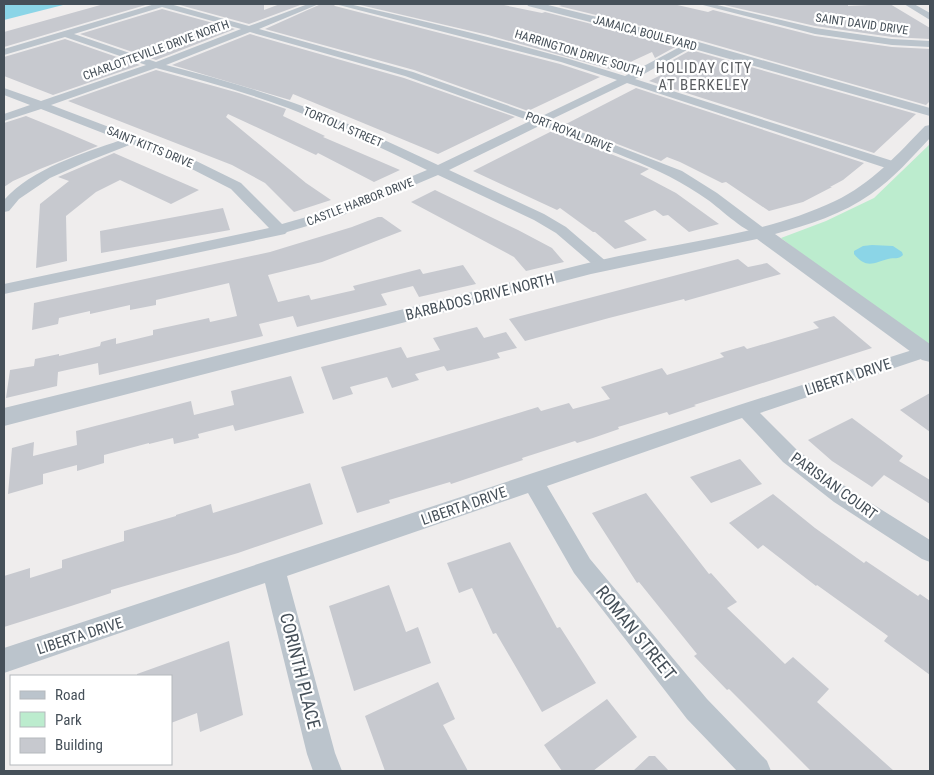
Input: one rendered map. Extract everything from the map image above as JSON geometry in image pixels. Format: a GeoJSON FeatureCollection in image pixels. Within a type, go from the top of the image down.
{"type":"FeatureCollection","features":[{"type":"Feature","properties":{"kind":"street","name":"PORT ROYAL DRIVE"},"geometry":{"type":"LineString","coordinates":[[162,4],[409,74],[541,121],[677,174],[712,196],[927,354]]}},
{"type":"Feature","properties":{"kind":"street"},"geometry":{"type":"LineString","coordinates":[[4,52],[162,4]]}},
{"type":"Feature","properties":{"kind":"street","name":"CHARLOTTEVILLE DRIVE NORTH"},"geometry":{"type":"LineString","coordinates":[[4,118],[156,65],[315,4]]}},
{"type":"Feature","properties":{"kind":"street","name":"HARRINGTON DRIVE SOUTH"},"geometry":{"type":"LineString","coordinates":[[339,4],[565,60],[894,166]]}},
{"type":"Feature","properties":{"kind":"street","name":"JAMAICA BOULEVARD"},"geometry":{"type":"LineString","coordinates":[[532,4],[691,44],[930,112]]}},
{"type":"Feature","properties":{"kind":"street","name":"SAINT DAVID DRIVE"},"geometry":{"type":"LineString","coordinates":[[703,4],[840,35],[930,44]]}},
{"type":"Feature","properties":{"kind":"street"},"geometry":{"type":"LineString","coordinates":[[908,4],[930,17]]}},
{"type":"Feature","properties":{"kind":"street","name":"TORTOLA STREET"},"geometry":{"type":"LineString","coordinates":[[63,33],[156,65],[230,85],[292,106],[372,139],[539,217],[561,230],[603,266]]}},
{"type":"Feature","properties":{"kind":"street","name":"CASTLE HARBOR DRIVE"},"geometry":{"type":"LineString","coordinates":[[4,289],[280,231],[336,213],[438,170],[541,121],[625,80],[691,44]]}},
{"type":"Feature","properties":{"kind":"street","name":"SAINT KITTS DRIVE"},"geometry":{"type":"LineString","coordinates":[[4,91],[184,160],[236,186],[280,231]]}},
{"type":"Feature","properties":{"kind":"street","name":"BARBADOS DRIVE NORTH"},"geometry":{"type":"LineString","coordinates":[[4,417],[603,266],[760,232],[818,215],[861,194],[894,166],[930,129]]}},
{"type":"Feature","properties":{"kind":"street"},"geometry":{"type":"LineString","coordinates":[[4,208],[22,190],[40,179],[133,140]]}},
{"type":"Feature","properties":{"kind":"street","name":"LIBERTA DRIVE"},"geometry":{"type":"LineString","coordinates":[[4,661],[746,410],[927,354]]}},
{"type":"Feature","properties":{"kind":"street","name":"PARISIAN COURT"},"geometry":{"type":"LineString","coordinates":[[746,410],[790,456],[834,490],[930,552]]}},
{"type":"Feature","properties":{"kind":"street","name":"ROMAN STREET"},"geometry":{"type":"LineString","coordinates":[[533,482],[582,566],[697,708],[757,771]]}},
{"type":"Feature","properties":{"kind":"street","name":"CORINTH PLACE"},"geometry":{"type":"LineString","coordinates":[[274,571],[321,754],[328,771]]}},
{"type":"Feature","properties":{"kind":"green space"},"geometry":{"type":"Polygon","coordinates":[[[930,144],[930,349],[913,339],[781,238],[826,221],[874,198],[930,144]]]}},
{"type":"Feature","properties":{"kind":"water"},"geometry":{"type":"Polygon","coordinates":[[[4,4],[67,4],[4,20],[4,4]]]}},
{"type":"Feature","properties":{"kind":"water"},"geometry":{"type":"Polygon","coordinates":[[[863,246],[893,246],[902,252],[903,255],[898,258],[890,258],[870,264],[862,262],[854,254],[854,251],[863,246]]]}},
{"type":"Feature","properties":{"kind":"building"},"geometry":{"type":"Polygon","coordinates":[[[104,4],[149,4],[4,47],[4,32],[104,4]]]}},
{"type":"Feature","properties":{"kind":"building"},"geometry":{"type":"Polygon","coordinates":[[[176,4],[264,4],[264,10],[280,4],[303,4],[249,24],[176,4]]]}},
{"type":"Feature","properties":{"kind":"building"},"geometry":{"type":"Polygon","coordinates":[[[321,4],[333,4],[560,64],[600,77],[528,111],[414,70],[265,29],[321,4]]]}},
{"type":"Feature","properties":{"kind":"building"},"geometry":{"type":"Polygon","coordinates":[[[356,4],[499,4],[545,12],[677,46],[655,58],[652,52],[613,70],[488,35],[356,4]]]}},
{"type":"Feature","properties":{"kind":"building"},"geometry":{"type":"Polygon","coordinates":[[[564,4],[673,4],[708,12],[713,10],[815,36],[892,47],[930,49],[930,101],[926,105],[695,39],[559,6],[564,4]]]}},
{"type":"Feature","properties":{"kind":"building"},"geometry":{"type":"Polygon","coordinates":[[[848,4],[848,6],[890,4],[930,28],[930,39],[892,37],[815,26],[724,5],[848,4]]]}},
{"type":"Feature","properties":{"kind":"building"},"geometry":{"type":"Polygon","coordinates":[[[162,9],[235,29],[156,60],[80,34],[162,9]]]}},
{"type":"Feature","properties":{"kind":"building"},"geometry":{"type":"Polygon","coordinates":[[[250,34],[404,78],[515,117],[438,154],[293,94],[290,100],[172,65],[250,34]]]}},
{"type":"Feature","properties":{"kind":"building"},"geometry":{"type":"Polygon","coordinates":[[[65,39],[140,65],[53,95],[4,76],[4,57],[65,39]]]}},
{"type":"Feature","properties":{"kind":"building"},"geometry":{"type":"Polygon","coordinates":[[[691,50],[916,114],[874,153],[649,81],[663,74],[660,67],[691,50]]]}},
{"type":"Feature","properties":{"kind":"building"},"geometry":{"type":"Polygon","coordinates":[[[156,70],[239,93],[286,109],[283,116],[325,136],[323,137],[400,170],[374,182],[318,153],[316,155],[228,114],[226,117],[306,183],[331,200],[294,212],[265,183],[232,165],[68,101],[156,70]]]}},
{"type":"Feature","properties":{"kind":"building"},"geometry":{"type":"Polygon","coordinates":[[[636,88],[864,163],[843,180],[803,202],[769,211],[726,182],[722,183],[680,162],[667,157],[661,161],[566,124],[636,88]]]}},
{"type":"Feature","properties":{"kind":"building"},"geometry":{"type":"Polygon","coordinates":[[[26,116],[98,146],[40,169],[4,187],[4,123],[26,116]]]}},
{"type":"Feature","properties":{"kind":"building"},"geometry":{"type":"Polygon","coordinates":[[[552,131],[649,169],[640,174],[676,193],[719,224],[689,232],[668,215],[663,216],[655,210],[624,221],[647,240],[615,249],[595,232],[560,208],[557,210],[473,171],[552,131]]]}},
{"type":"Feature","properties":{"kind":"building"},"geometry":{"type":"Polygon","coordinates":[[[114,153],[199,190],[171,204],[120,180],[96,192],[66,216],[67,261],[36,268],[40,204],[69,181],[58,177],[114,153]]]}},
{"type":"Feature","properties":{"kind":"building"},"geometry":{"type":"Polygon","coordinates":[[[435,190],[552,248],[564,262],[526,271],[514,257],[411,202],[435,190]]]}},
{"type":"Feature","properties":{"kind":"building"},"geometry":{"type":"Polygon","coordinates":[[[223,208],[230,230],[101,253],[100,231],[223,208]]]}},
{"type":"Feature","properties":{"kind":"building"},"geometry":{"type":"Polygon","coordinates":[[[382,217],[402,231],[322,262],[268,275],[278,302],[309,295],[311,300],[355,290],[353,286],[420,269],[423,274],[463,265],[476,284],[419,297],[413,286],[381,294],[387,305],[297,327],[293,316],[259,324],[263,336],[99,375],[98,363],[58,372],[57,386],[6,398],[10,370],[34,366],[35,359],[59,354],[59,356],[100,346],[101,342],[116,338],[116,344],[153,335],[153,330],[209,318],[210,322],[237,316],[229,283],[156,300],[156,305],[130,310],[130,305],[90,314],[90,311],[59,318],[58,324],[32,330],[34,303],[270,252],[382,217]]]}},
{"type":"Feature","properties":{"kind":"building"},"geometry":{"type":"Polygon","coordinates":[[[738,259],[748,267],[767,263],[781,274],[685,301],[684,299],[525,341],[509,319],[738,259]]]}},
{"type":"Feature","properties":{"kind":"building"},"geometry":{"type":"Polygon","coordinates":[[[834,316],[872,348],[694,405],[696,406],[669,415],[667,412],[618,427],[619,429],[593,438],[577,443],[575,441],[522,458],[523,460],[451,484],[450,482],[389,500],[390,503],[357,513],[341,467],[538,407],[541,411],[569,403],[573,409],[610,399],[601,387],[662,368],[667,375],[724,357],[720,353],[744,346],[747,349],[819,328],[813,322],[834,316]]]}},
{"type":"Feature","properties":{"kind":"building"},"geometry":{"type":"Polygon","coordinates":[[[477,327],[484,338],[506,332],[517,348],[497,353],[500,358],[447,371],[444,366],[415,374],[419,380],[392,388],[387,377],[350,387],[353,394],[333,400],[321,367],[401,347],[407,358],[440,350],[433,338],[477,327]]]}},
{"type":"Feature","properties":{"kind":"building"},"geometry":{"type":"Polygon","coordinates":[[[291,376],[304,413],[235,431],[233,425],[198,434],[199,438],[174,444],[173,438],[104,455],[104,463],[77,471],[77,465],[43,474],[43,484],[8,494],[12,448],[34,442],[33,456],[77,445],[76,431],[191,401],[194,415],[234,405],[231,391],[291,376]]]}},
{"type":"Feature","properties":{"kind":"building"},"geometry":{"type":"Polygon","coordinates":[[[930,393],[930,432],[900,410],[930,393]]]}},
{"type":"Feature","properties":{"kind":"building"},"geometry":{"type":"Polygon","coordinates":[[[852,418],[903,456],[899,461],[930,480],[930,504],[884,475],[872,487],[832,461],[808,440],[852,418]]]}},
{"type":"Feature","properties":{"kind":"building"},"geometry":{"type":"Polygon","coordinates":[[[740,459],[762,484],[711,503],[690,477],[740,459]]]}},
{"type":"Feature","properties":{"kind":"building"},"geometry":{"type":"Polygon","coordinates":[[[310,483],[323,524],[238,553],[111,590],[111,593],[4,627],[4,576],[30,568],[30,578],[62,568],[62,560],[124,541],[124,531],[211,504],[213,513],[310,483]]]}},
{"type":"Feature","properties":{"kind":"building"},"geometry":{"type":"Polygon","coordinates":[[[646,493],[709,574],[711,573],[737,602],[727,608],[785,664],[793,657],[829,689],[817,702],[894,771],[811,771],[694,656],[697,654],[639,582],[637,583],[592,513],[646,493]]]}},
{"type":"Feature","properties":{"kind":"building"},"geometry":{"type":"Polygon","coordinates":[[[773,494],[815,528],[864,563],[866,561],[918,596],[920,594],[930,601],[930,675],[884,641],[888,636],[816,586],[763,545],[758,549],[729,523],[773,494]]]}},
{"type":"Feature","properties":{"kind":"building"},"geometry":{"type":"Polygon","coordinates":[[[510,542],[557,628],[560,627],[596,683],[542,712],[496,633],[493,634],[472,588],[459,593],[447,563],[510,542]]]}},
{"type":"Feature","properties":{"kind":"building"},"geometry":{"type":"Polygon","coordinates":[[[389,585],[406,632],[418,627],[431,663],[354,691],[329,606],[389,585]]]}},
{"type":"Feature","properties":{"kind":"building"},"geometry":{"type":"Polygon","coordinates":[[[229,641],[243,715],[200,732],[197,713],[172,723],[172,675],[137,674],[229,641]]]}},
{"type":"Feature","properties":{"kind":"building"},"geometry":{"type":"Polygon","coordinates":[[[438,682],[455,719],[443,725],[468,771],[385,771],[365,716],[438,682]]]}},
{"type":"Feature","properties":{"kind":"building"},"geometry":{"type":"Polygon","coordinates":[[[607,699],[637,737],[593,771],[562,771],[544,745],[607,699]]]}},
{"type":"Feature","properties":{"kind":"building"},"geometry":{"type":"Polygon","coordinates":[[[649,756],[655,756],[669,771],[633,771],[649,756]]]}},
{"type":"Feature","properties":{"kind":"district","name":"HOLIDAY CITY AT BERKELEY"},"geometry":{"type":"Point","coordinates":[704,76]}}]}
